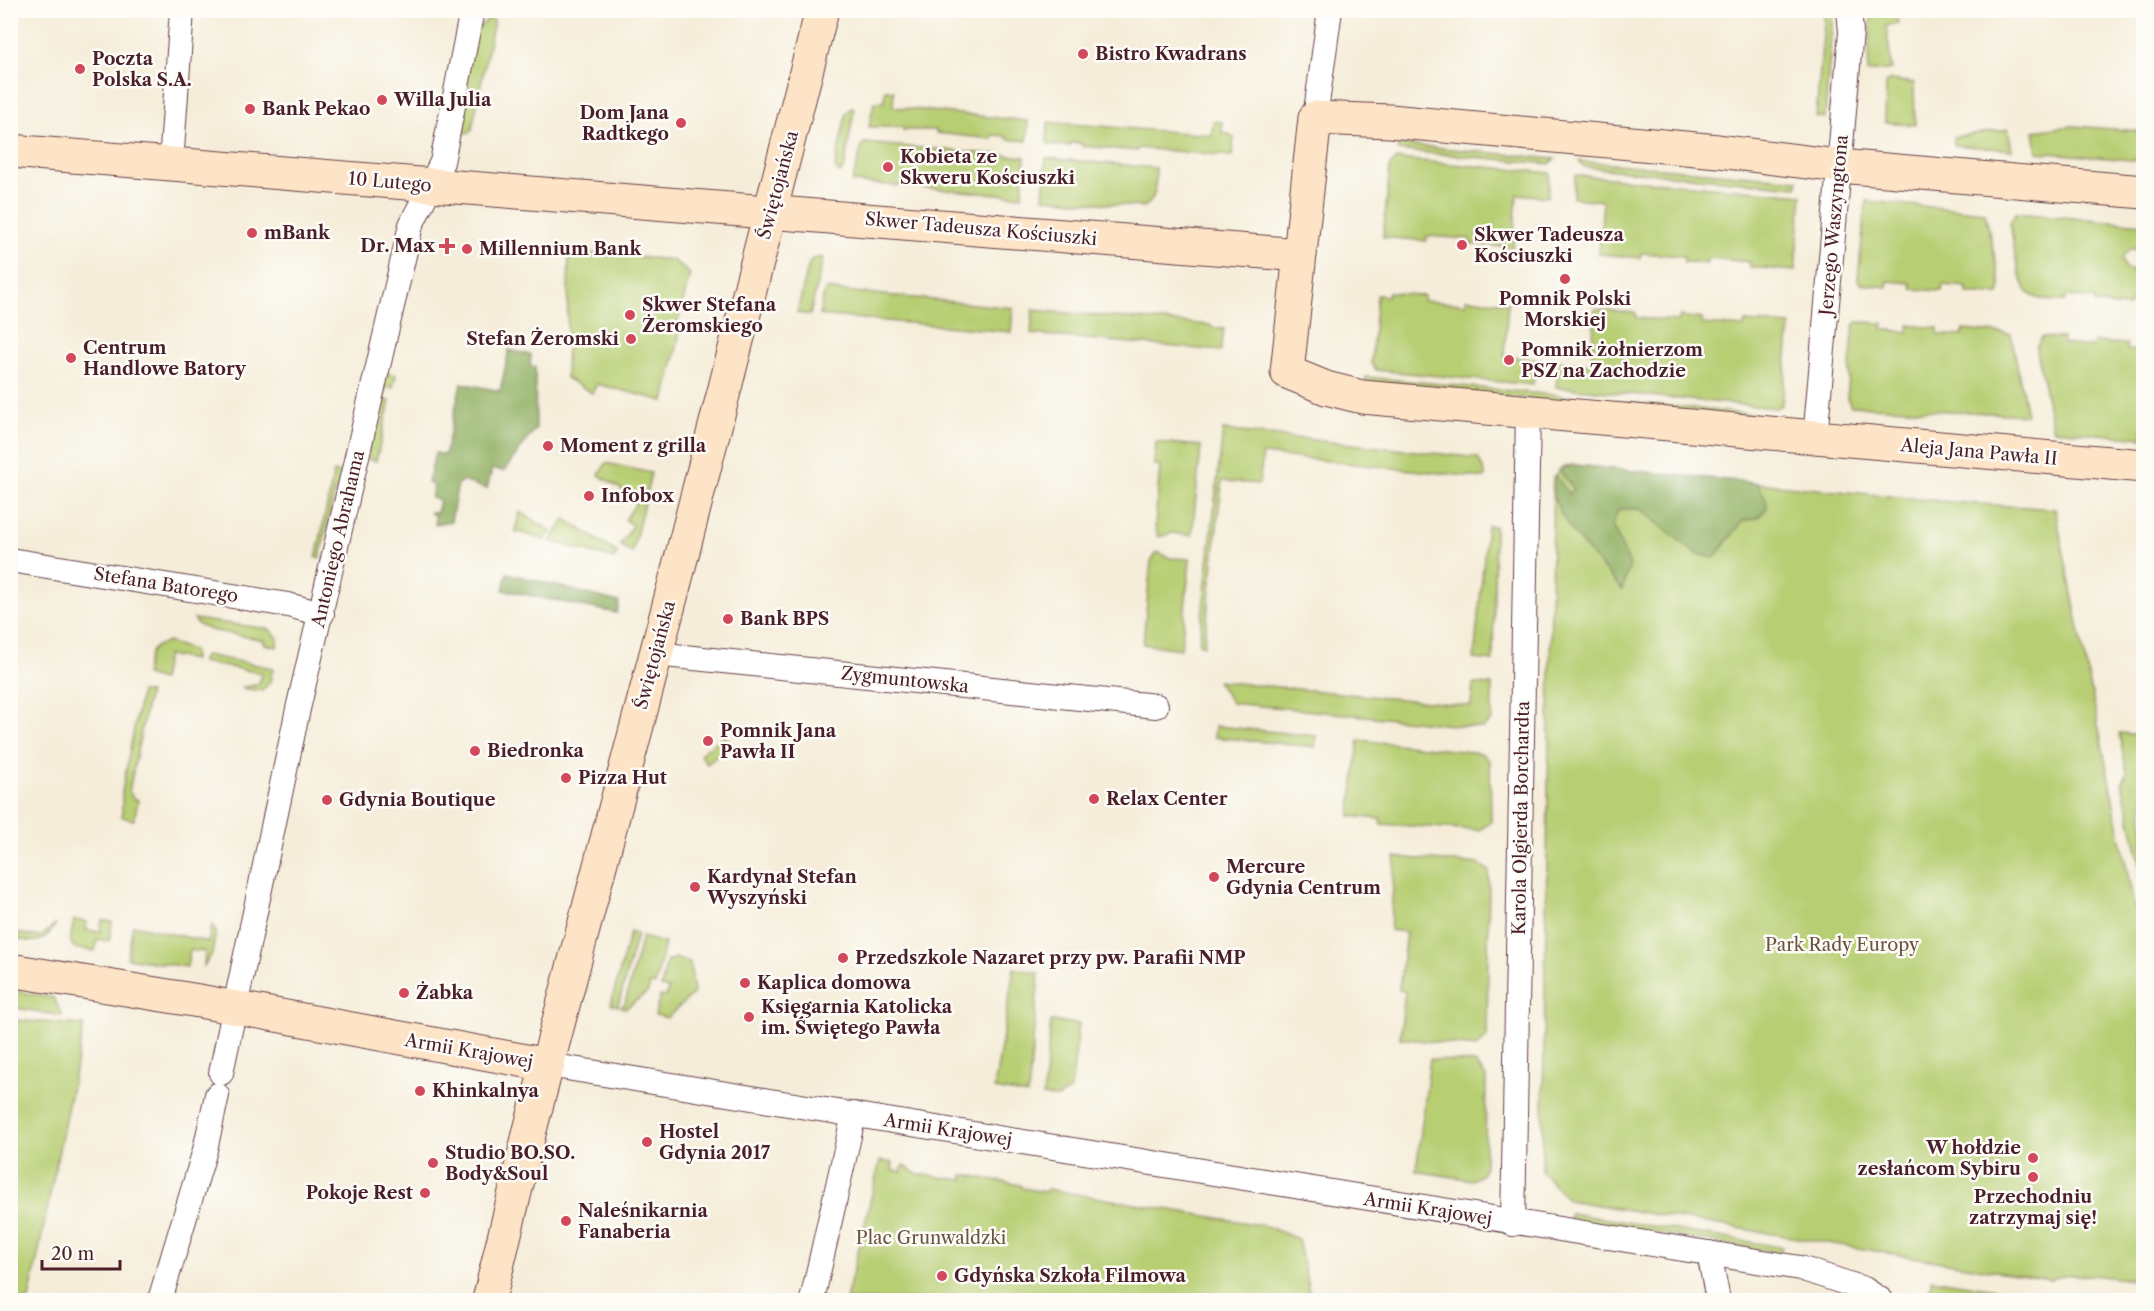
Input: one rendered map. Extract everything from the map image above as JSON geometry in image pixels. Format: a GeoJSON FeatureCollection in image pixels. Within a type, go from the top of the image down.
{"type":"FeatureCollection","features":[{"type":"Feature","properties":{"kind":"street"},"geometry":{"type":"LineString","coordinates":[[171,164],[182,10]]}},
{"type":"Feature","properties":{"kind":"street","name":"Antoniego Abrahama"},"geometry":{"type":"LineString","coordinates":[[160,1300],[205,1150],[298,709],[411,225],[442,162],[447,145],[472,10]]}},
{"type":"Feature","properties":{"kind":"street","name":"Świętojańska"},"geometry":{"type":"LineString","coordinates":[[489,1300],[822,10]]}},
{"type":"Feature","properties":{"kind":"street"},"geometry":{"type":"LineString","coordinates":[[1330,10],[1315,118],[1287,372],[1326,388],[1362,397],[1815,439]]}},
{"type":"Feature","properties":{"kind":"street","name":"Jerzego Waszyngtona"},"geometry":{"type":"LineString","coordinates":[[1815,439],[1851,32],[1850,10]]}},
{"type":"Feature","properties":{"kind":"street"},"geometry":{"type":"LineString","coordinates":[[1315,118],[1390,122],[1718,151],[1839,166],[2144,192]]}},
{"type":"Feature","properties":{"kind":"street","name":"10 Lutego"},"geometry":{"type":"LineString","coordinates":[[10,151],[771,212]]}},
{"type":"Feature","properties":{"kind":"street","name":"Skwer Tadeusza Kościuszki"},"geometry":{"type":"LineString","coordinates":[[771,212],[1300,255]]}},
{"type":"Feature","properties":{"kind":"street","name":"Karola Olgierda Borchardta"},"geometry":{"type":"LineString","coordinates":[[1513,1224],[1528,411]]}},
{"type":"Feature","properties":{"kind":"street","name":"Aleja Jana Pawła II"},"geometry":{"type":"LineString","coordinates":[[1815,439],[2144,466]]}},
{"type":"Feature","properties":{"kind":"street","name":"Stefana Batorego"},"geometry":{"type":"LineString","coordinates":[[10,560],[288,605],[322,614]]}},
{"type":"Feature","properties":{"kind":"street","name":"Zygmuntowska"},"geometry":{"type":"LineString","coordinates":[[655,654],[1156,706]]}},
{"type":"Feature","properties":{"kind":"street","name":"Armii Krajowej"},"geometry":{"type":"LineString","coordinates":[[10,970],[548,1065],[1513,1224],[1800,1268],[1864,1289],[1881,1300]]}},
{"type":"Feature","properties":{"kind":"street"},"geometry":{"type":"LineString","coordinates":[[812,1300],[854,1114]]}},
{"type":"Feature","properties":{"kind":"street"},"geometry":{"type":"LineString","coordinates":[[1709,1253],[1718,1300]]}},
{"type":"Feature","properties":{"kind":"green space"},"geometry":{"type":"Polygon","coordinates":[[[1825,11],[1833,12],[1825,118],[1816,117],[1825,11]]]}},
{"type":"Feature","properties":{"kind":"green space"},"geometry":{"type":"Polygon","coordinates":[[[1871,11],[1896,11],[1898,23],[1886,26],[1892,69],[1868,72],[1871,11]]]}},
{"type":"Feature","properties":{"kind":"green space"},"geometry":{"type":"Polygon","coordinates":[[[489,19],[494,20],[472,129],[469,133],[454,131],[475,30],[489,19]]]}},
{"type":"Feature","properties":{"kind":"green space"},"geometry":{"type":"Polygon","coordinates":[[[1890,80],[1914,83],[1915,125],[1885,122],[1886,83],[1890,80]]]}},
{"type":"Feature","properties":{"kind":"green space"},"geometry":{"type":"Polygon","coordinates":[[[885,90],[894,91],[893,107],[1028,121],[1027,141],[1007,139],[1006,136],[992,135],[992,139],[936,133],[936,130],[869,127],[874,102],[884,102],[885,90]]]}},
{"type":"Feature","properties":{"kind":"green space"},"geometry":{"type":"Polygon","coordinates":[[[852,107],[854,110],[844,169],[840,173],[835,168],[836,162],[846,114],[852,107]]]}},
{"type":"Feature","properties":{"kind":"green space"},"geometry":{"type":"Polygon","coordinates":[[[1213,121],[1222,122],[1222,133],[1234,138],[1232,156],[1138,148],[1137,151],[1082,146],[1082,143],[1071,143],[1070,146],[1049,145],[1047,142],[1048,122],[1212,135],[1213,121]]]}},
{"type":"Feature","properties":{"kind":"green space"},"geometry":{"type":"Polygon","coordinates":[[[2073,126],[2138,131],[2143,161],[2037,152],[2034,131],[2073,126]]]}},
{"type":"Feature","properties":{"kind":"green space"},"geometry":{"type":"Polygon","coordinates":[[[2008,129],[2012,150],[1954,145],[1954,137],[2008,129]]]}},
{"type":"Feature","properties":{"kind":"green space"},"geometry":{"type":"Polygon","coordinates":[[[863,143],[1025,157],[1022,196],[852,182],[863,143]]]}},
{"type":"Feature","properties":{"kind":"green space"},"geometry":{"type":"Polygon","coordinates":[[[1398,144],[1555,159],[1550,164],[1397,150],[1398,144]]]}},
{"type":"Feature","properties":{"kind":"green space"},"geometry":{"type":"Polygon","coordinates":[[[1046,158],[1156,168],[1153,196],[1151,201],[1143,207],[1043,198],[1046,158]]]}},
{"type":"Feature","properties":{"kind":"green space"},"geometry":{"type":"Polygon","coordinates":[[[1397,159],[1550,173],[1548,197],[1517,194],[1513,247],[1471,244],[1470,239],[1427,236],[1426,241],[1383,237],[1390,166],[1397,159]]]}},
{"type":"Feature","properties":{"kind":"green space"},"geometry":{"type":"Polygon","coordinates":[[[1579,161],[1798,180],[1797,187],[1584,167],[1579,161]]]}},
{"type":"Feature","properties":{"kind":"green space"},"geometry":{"type":"Polygon","coordinates":[[[1575,175],[1802,195],[1795,271],[1750,267],[1750,262],[1708,258],[1706,263],[1684,262],[1684,256],[1641,253],[1640,258],[1599,254],[1603,201],[1573,198],[1575,175]]]}},
{"type":"Feature","properties":{"kind":"green space"},"geometry":{"type":"Polygon","coordinates":[[[1866,201],[1985,212],[2001,287],[1999,294],[1967,294],[1967,287],[1943,285],[1942,291],[1912,289],[1911,283],[1888,281],[1887,287],[1861,284],[1858,279],[1866,201]]]}},
{"type":"Feature","properties":{"kind":"green space"},"geometry":{"type":"Polygon","coordinates":[[[2016,213],[2143,224],[2143,256],[2136,249],[2130,249],[2122,257],[2125,269],[2128,270],[2137,270],[2143,264],[2143,303],[2130,302],[2129,307],[2095,304],[2095,299],[2066,296],[2065,301],[2053,301],[2033,296],[2028,292],[2019,274],[2010,222],[2016,213]]]}},
{"type":"Feature","properties":{"kind":"green space"},"geometry":{"type":"Polygon","coordinates":[[[569,251],[673,260],[690,274],[678,321],[679,339],[664,401],[597,384],[592,393],[566,378],[569,251]]]}},
{"type":"Feature","properties":{"kind":"green space"},"geometry":{"type":"Polygon","coordinates":[[[823,258],[810,315],[797,313],[808,267],[811,260],[823,258]]]}},
{"type":"Feature","properties":{"kind":"green space"},"geometry":{"type":"Polygon","coordinates":[[[825,289],[1013,308],[1011,332],[819,315],[825,289]]]}},
{"type":"Feature","properties":{"kind":"green space"},"geometry":{"type":"Polygon","coordinates":[[[1388,292],[1424,296],[1423,301],[1466,304],[1466,299],[1508,303],[1504,357],[1536,359],[1533,385],[1376,370],[1371,363],[1377,295],[1387,296],[1388,292]]]}},
{"type":"Feature","properties":{"kind":"green space"},"geometry":{"type":"Polygon","coordinates":[[[1595,309],[1636,313],[1636,318],[1679,321],[1680,316],[1702,319],[1702,324],[1744,327],[1745,322],[1790,325],[1782,405],[1775,408],[1556,387],[1559,361],[1591,364],[1595,309]]]}},
{"type":"Feature","properties":{"kind":"green space"},"geometry":{"type":"Polygon","coordinates":[[[1033,310],[1209,325],[1224,329],[1221,351],[1031,334],[1033,310]]]}},
{"type":"Feature","properties":{"kind":"green space"},"geometry":{"type":"Polygon","coordinates":[[[1858,322],[1883,323],[1882,329],[1908,332],[1909,325],[1938,328],[1938,334],[1962,336],[1963,330],[2011,334],[2027,415],[1851,406],[1847,398],[1854,325],[1858,322]]]}},
{"type":"Feature","properties":{"kind":"green space"},"geometry":{"type":"Polygon","coordinates":[[[2042,337],[2063,338],[2063,344],[2094,347],[2094,342],[2127,344],[2127,350],[2143,351],[2143,438],[2053,430],[2036,347],[2042,337]]]}},
{"type":"Feature","properties":{"kind":"green space"},"geometry":{"type":"Polygon","coordinates":[[[509,350],[531,355],[530,366],[535,367],[536,428],[504,471],[492,469],[487,489],[463,481],[458,483],[451,521],[435,524],[435,516],[429,512],[437,513],[440,500],[431,498],[434,485],[428,483],[435,453],[445,455],[461,383],[500,391],[509,350]]]}},
{"type":"Feature","properties":{"kind":"green space"},"geometry":{"type":"Polygon","coordinates":[[[380,372],[396,375],[393,388],[386,387],[383,399],[390,401],[376,461],[367,459],[380,372]]]}},
{"type":"Feature","properties":{"kind":"green space"},"geometry":{"type":"Polygon","coordinates":[[[1366,377],[1770,416],[1769,424],[1365,382],[1366,377]]]}},
{"type":"Feature","properties":{"kind":"green space"},"geometry":{"type":"Polygon","coordinates":[[[1223,430],[1478,458],[1485,478],[1263,454],[1259,484],[1222,481],[1204,646],[1199,644],[1223,430]]]}},
{"type":"Feature","properties":{"kind":"green space"},"geometry":{"type":"Polygon","coordinates":[[[1156,442],[1201,446],[1192,536],[1173,533],[1158,537],[1155,526],[1160,466],[1154,465],[1156,442]]]}},
{"type":"Feature","properties":{"kind":"green space"},"geometry":{"type":"Polygon","coordinates":[[[606,463],[651,473],[632,553],[620,545],[633,525],[625,520],[638,500],[599,475],[606,463]]]}},
{"type":"Feature","properties":{"kind":"green space","name":"Park Rady Europy"},"geometry":{"type":"Polygon","coordinates":[[[1573,465],[1950,502],[2055,509],[2143,950],[2143,1281],[2083,1275],[2070,1275],[2050,1280],[1568,1200],[1542,1172],[1553,477],[1562,467],[1573,465]]]}},
{"type":"Feature","properties":{"kind":"green space"},"geometry":{"type":"Polygon","coordinates":[[[1573,465],[1757,483],[1766,499],[1767,508],[1759,517],[1743,521],[1714,558],[1696,554],[1640,509],[1619,509],[1612,525],[1630,565],[1622,590],[1575,535],[1556,503],[1553,488],[1555,475],[1569,494],[1574,489],[1559,470],[1573,465]]]}},
{"type":"Feature","properties":{"kind":"green space"},"geometry":{"type":"Polygon","coordinates":[[[334,472],[348,475],[344,491],[335,490],[320,558],[316,558],[334,472]]]}},
{"type":"Feature","properties":{"kind":"green space"},"geometry":{"type":"Polygon","coordinates":[[[520,512],[551,531],[545,540],[515,531],[520,512]]]}},
{"type":"Feature","properties":{"kind":"green space"},"geometry":{"type":"Polygon","coordinates":[[[565,519],[618,553],[614,559],[550,541],[565,519]]]}},
{"type":"Feature","properties":{"kind":"green space"},"geometry":{"type":"Polygon","coordinates":[[[1487,526],[1495,526],[1493,661],[1474,659],[1487,526]]]}},
{"type":"Feature","properties":{"kind":"green space"},"geometry":{"type":"Polygon","coordinates":[[[1157,552],[1170,558],[1190,559],[1181,649],[1143,644],[1151,561],[1157,552]]]}},
{"type":"Feature","properties":{"kind":"green space"},"geometry":{"type":"Polygon","coordinates":[[[507,573],[619,602],[617,613],[503,590],[507,573]]]}},
{"type":"Feature","properties":{"kind":"green space"},"geometry":{"type":"Polygon","coordinates":[[[194,619],[269,629],[278,638],[277,647],[264,644],[264,640],[210,630],[197,624],[194,619]]]}},
{"type":"Feature","properties":{"kind":"green space"},"geometry":{"type":"Polygon","coordinates":[[[168,642],[193,650],[194,660],[167,655],[162,680],[145,675],[150,653],[157,646],[168,642]]]}},
{"type":"Feature","properties":{"kind":"green space"},"geometry":{"type":"Polygon","coordinates":[[[205,655],[273,668],[270,682],[262,691],[240,688],[259,684],[261,673],[201,662],[205,655]]]}},
{"type":"Feature","properties":{"kind":"green space"},"geometry":{"type":"Polygon","coordinates":[[[1217,681],[1471,706],[1473,684],[1492,685],[1492,720],[1483,728],[1232,703],[1217,681]]]}},
{"type":"Feature","properties":{"kind":"green space"},"geometry":{"type":"Polygon","coordinates":[[[141,692],[149,693],[129,791],[133,798],[138,800],[134,820],[122,817],[122,791],[141,692]]]}},
{"type":"Feature","properties":{"kind":"green space"},"geometry":{"type":"Polygon","coordinates":[[[1215,726],[1316,736],[1315,747],[1214,737],[1215,726]]]}},
{"type":"Feature","properties":{"kind":"green space"},"geometry":{"type":"Polygon","coordinates":[[[2119,733],[2143,735],[2143,877],[2122,783],[2127,773],[2119,733]]]}},
{"type":"Feature","properties":{"kind":"green space"},"geometry":{"type":"Polygon","coordinates":[[[725,735],[732,745],[707,764],[700,754],[725,735]]]}},
{"type":"Feature","properties":{"kind":"green space"},"geometry":{"type":"Polygon","coordinates":[[[1359,740],[1481,753],[1490,761],[1491,822],[1479,830],[1381,824],[1381,819],[1350,816],[1359,740]]]}},
{"type":"Feature","properties":{"kind":"green space"},"geometry":{"type":"Polygon","coordinates":[[[1395,857],[1479,864],[1489,871],[1487,1037],[1476,1047],[1400,1038],[1405,991],[1399,990],[1406,932],[1390,930],[1395,857]]]}},
{"type":"Feature","properties":{"kind":"green space"},"geometry":{"type":"Polygon","coordinates":[[[74,920],[87,922],[86,930],[100,932],[102,920],[112,922],[109,941],[97,939],[95,951],[74,948],[70,940],[74,920]]]}},
{"type":"Feature","properties":{"kind":"green space"},"geometry":{"type":"Polygon","coordinates":[[[56,924],[42,940],[26,941],[11,938],[11,932],[40,937],[56,924]]]}},
{"type":"Feature","properties":{"kind":"green space"},"geometry":{"type":"Polygon","coordinates":[[[133,925],[208,942],[212,925],[216,932],[212,954],[204,966],[205,952],[190,950],[187,967],[127,958],[133,925]]]}},
{"type":"Feature","properties":{"kind":"green space"},"geometry":{"type":"Polygon","coordinates":[[[630,932],[637,934],[618,1006],[611,1004],[630,932]]]}},
{"type":"Feature","properties":{"kind":"green space"},"geometry":{"type":"Polygon","coordinates":[[[642,937],[665,943],[655,985],[650,984],[648,992],[626,1008],[621,1007],[625,1003],[642,937]]]}},
{"type":"Feature","properties":{"kind":"green space"},"geometry":{"type":"Polygon","coordinates":[[[676,958],[690,962],[694,993],[667,1018],[655,1015],[660,996],[666,997],[668,989],[661,987],[667,961],[676,958]]]}},
{"type":"Feature","properties":{"kind":"green space"},"geometry":{"type":"Polygon","coordinates":[[[1014,968],[1039,973],[1028,1095],[994,1089],[1014,968]]]}},
{"type":"Feature","properties":{"kind":"green space"},"geometry":{"type":"Polygon","coordinates":[[[17,991],[54,998],[62,1016],[11,1007],[11,992],[17,991]]]}},
{"type":"Feature","properties":{"kind":"green space"},"geometry":{"type":"Polygon","coordinates":[[[12,1020],[84,1025],[29,1300],[11,1300],[12,1020]]]}},
{"type":"Feature","properties":{"kind":"green space"},"geometry":{"type":"Polygon","coordinates":[[[1051,1021],[1079,1024],[1071,1089],[1058,1098],[1043,1096],[1051,1021]]]}},
{"type":"Feature","properties":{"kind":"green space"},"geometry":{"type":"Polygon","coordinates":[[[1430,1059],[1475,1063],[1486,1077],[1485,1167],[1481,1175],[1472,1180],[1416,1171],[1430,1059]]]}},
{"type":"Feature","properties":{"kind":"green space","name":"Plac Grunwaldzki"},"geometry":{"type":"Polygon","coordinates":[[[880,1161],[893,1163],[892,1170],[901,1172],[903,1165],[917,1174],[963,1180],[963,1175],[967,1175],[1045,1192],[1047,1189],[1266,1226],[1298,1239],[1311,1300],[846,1300],[880,1161]]]}},
{"type":"Feature","properties":{"kind":"green space"},"geometry":{"type":"Polygon","coordinates":[[[1570,1213],[1782,1247],[1780,1253],[1569,1219],[1570,1213]]]}},
{"type":"Feature","properties":{"kind":"green space"},"geometry":{"type":"Polygon","coordinates":[[[1931,1279],[2063,1300],[1929,1300],[1931,1279]]]}},
{"type":"Feature","properties":{"kind":"place","name":"Bistro Kwadrans"},"geometry":{"type":"Point","coordinates":[1083,54]}},
{"type":"Feature","properties":{"kind":"place","name":"Poczta Polska S.A."},"geometry":{"type":"Point","coordinates":[80,69]}},
{"type":"Feature","properties":{"kind":"place","name":"Willa Julia"},"geometry":{"type":"Point","coordinates":[382,100]}},
{"type":"Feature","properties":{"kind":"place","name":"Bank Pekao"},"geometry":{"type":"Point","coordinates":[250,109]}},
{"type":"Feature","properties":{"kind":"place","name":"Dom Jana Radtkego"},"geometry":{"type":"Point","coordinates":[681,123]}},
{"type":"Feature","properties":{"kind":"place","name":"Kobieta ze Skweru Kościuszki"},"geometry":{"type":"Point","coordinates":[888,167]}},
{"type":"Feature","properties":{"kind":"place","name":"mBank"},"geometry":{"type":"Point","coordinates":[252,233]}},
{"type":"Feature","properties":{"kind":"place","name":"Skwer Tadeusza Kościuszki"},"geometry":{"type":"Point","coordinates":[1462,245]}},
{"type":"Feature","properties":{"kind":"place","name":"Dr. Max"},"geometry":{"type":"Point","coordinates":[447,246]}},
{"type":"Feature","properties":{"kind":"place","name":"Millennium Bank"},"geometry":{"type":"Point","coordinates":[467,249]}},
{"type":"Feature","properties":{"kind":"place","name":"Pomnik Polski Morskiej"},"geometry":{"type":"Point","coordinates":[1565,279]}},
{"type":"Feature","properties":{"kind":"place","name":"Skwer Stefana Żeromskiego"},"geometry":{"type":"Point","coordinates":[630,315]}},
{"type":"Feature","properties":{"kind":"place","name":"Stefan Żeromski"},"geometry":{"type":"Point","coordinates":[631,339]}},
{"type":"Feature","properties":{"kind":"place","name":"Centrum Handlowe Batory"},"geometry":{"type":"Point","coordinates":[71,358]}},
{"type":"Feature","properties":{"kind":"place","name":"Pomnik żołnierzom PSZ na Zachodzie"},"geometry":{"type":"Point","coordinates":[1509,360]}},
{"type":"Feature","properties":{"kind":"place","name":"Moment z grilla"},"geometry":{"type":"Point","coordinates":[548,446]}},
{"type":"Feature","properties":{"kind":"place","name":"Infobox"},"geometry":{"type":"Point","coordinates":[589,496]}},
{"type":"Feature","properties":{"kind":"place","name":"Bank BPS"},"geometry":{"type":"Point","coordinates":[728,619]}},
{"type":"Feature","properties":{"kind":"place","name":"Pomnik Jana Pawła II"},"geometry":{"type":"Point","coordinates":[708,741]}},
{"type":"Feature","properties":{"kind":"place","name":"Biedronka"},"geometry":{"type":"Point","coordinates":[475,751]}},
{"type":"Feature","properties":{"kind":"place","name":"Pizza Hut"},"geometry":{"type":"Point","coordinates":[566,778]}},
{"type":"Feature","properties":{"kind":"place","name":"Relax Center"},"geometry":{"type":"Point","coordinates":[1094,799]}},
{"type":"Feature","properties":{"kind":"place","name":"Gdynia Boutique"},"geometry":{"type":"Point","coordinates":[327,800]}},
{"type":"Feature","properties":{"kind":"place","name":"Mercure Gdynia Centrum"},"geometry":{"type":"Point","coordinates":[1214,877]}},
{"type":"Feature","properties":{"kind":"place","name":"Kardynał Stefan Wyszyński"},"geometry":{"type":"Point","coordinates":[695,887]}},
{"type":"Feature","properties":{"kind":"place","name":"Przedszkole Nazaret przy pw. Parafii NMP"},"geometry":{"type":"Point","coordinates":[843,958]}},
{"type":"Feature","properties":{"kind":"place","name":"Kaplica domowa"},"geometry":{"type":"Point","coordinates":[745,983]}},
{"type":"Feature","properties":{"kind":"place","name":"Żabka"},"geometry":{"type":"Point","coordinates":[404,993]}},
{"type":"Feature","properties":{"kind":"place","name":"Księgarnia Katolicka im. Świętego Pawła"},"geometry":{"type":"Point","coordinates":[749,1017]}},
{"type":"Feature","properties":{"kind":"place","name":"Khinkalnya"},"geometry":{"type":"Point","coordinates":[420,1091]}},
{"type":"Feature","properties":{"kind":"place","name":"Hostel Gdynia 2017"},"geometry":{"type":"Point","coordinates":[647,1142]}},
{"type":"Feature","properties":{"kind":"place","name":"W hołdzie zesłańcom Sybiru"},"geometry":{"type":"Point","coordinates":[2033,1158]}},
{"type":"Feature","properties":{"kind":"place","name":"Studio BO.SO. Body&Soul"},"geometry":{"type":"Point","coordinates":[433,1163]}},
{"type":"Feature","properties":{"kind":"place","name":"Przechodniu zatrzymaj się!"},"geometry":{"type":"Point","coordinates":[2033,1177]}},
{"type":"Feature","properties":{"kind":"place","name":"Pokoje Rest"},"geometry":{"type":"Point","coordinates":[425,1193]}},
{"type":"Feature","properties":{"kind":"place","name":"Naleśnikarnia Fanaberia"},"geometry":{"type":"Point","coordinates":[566,1221]}},
{"type":"Feature","properties":{"kind":"place","name":"Gdyńska Szkoła Filmowa"},"geometry":{"type":"Point","coordinates":[942,1276]}}]}
